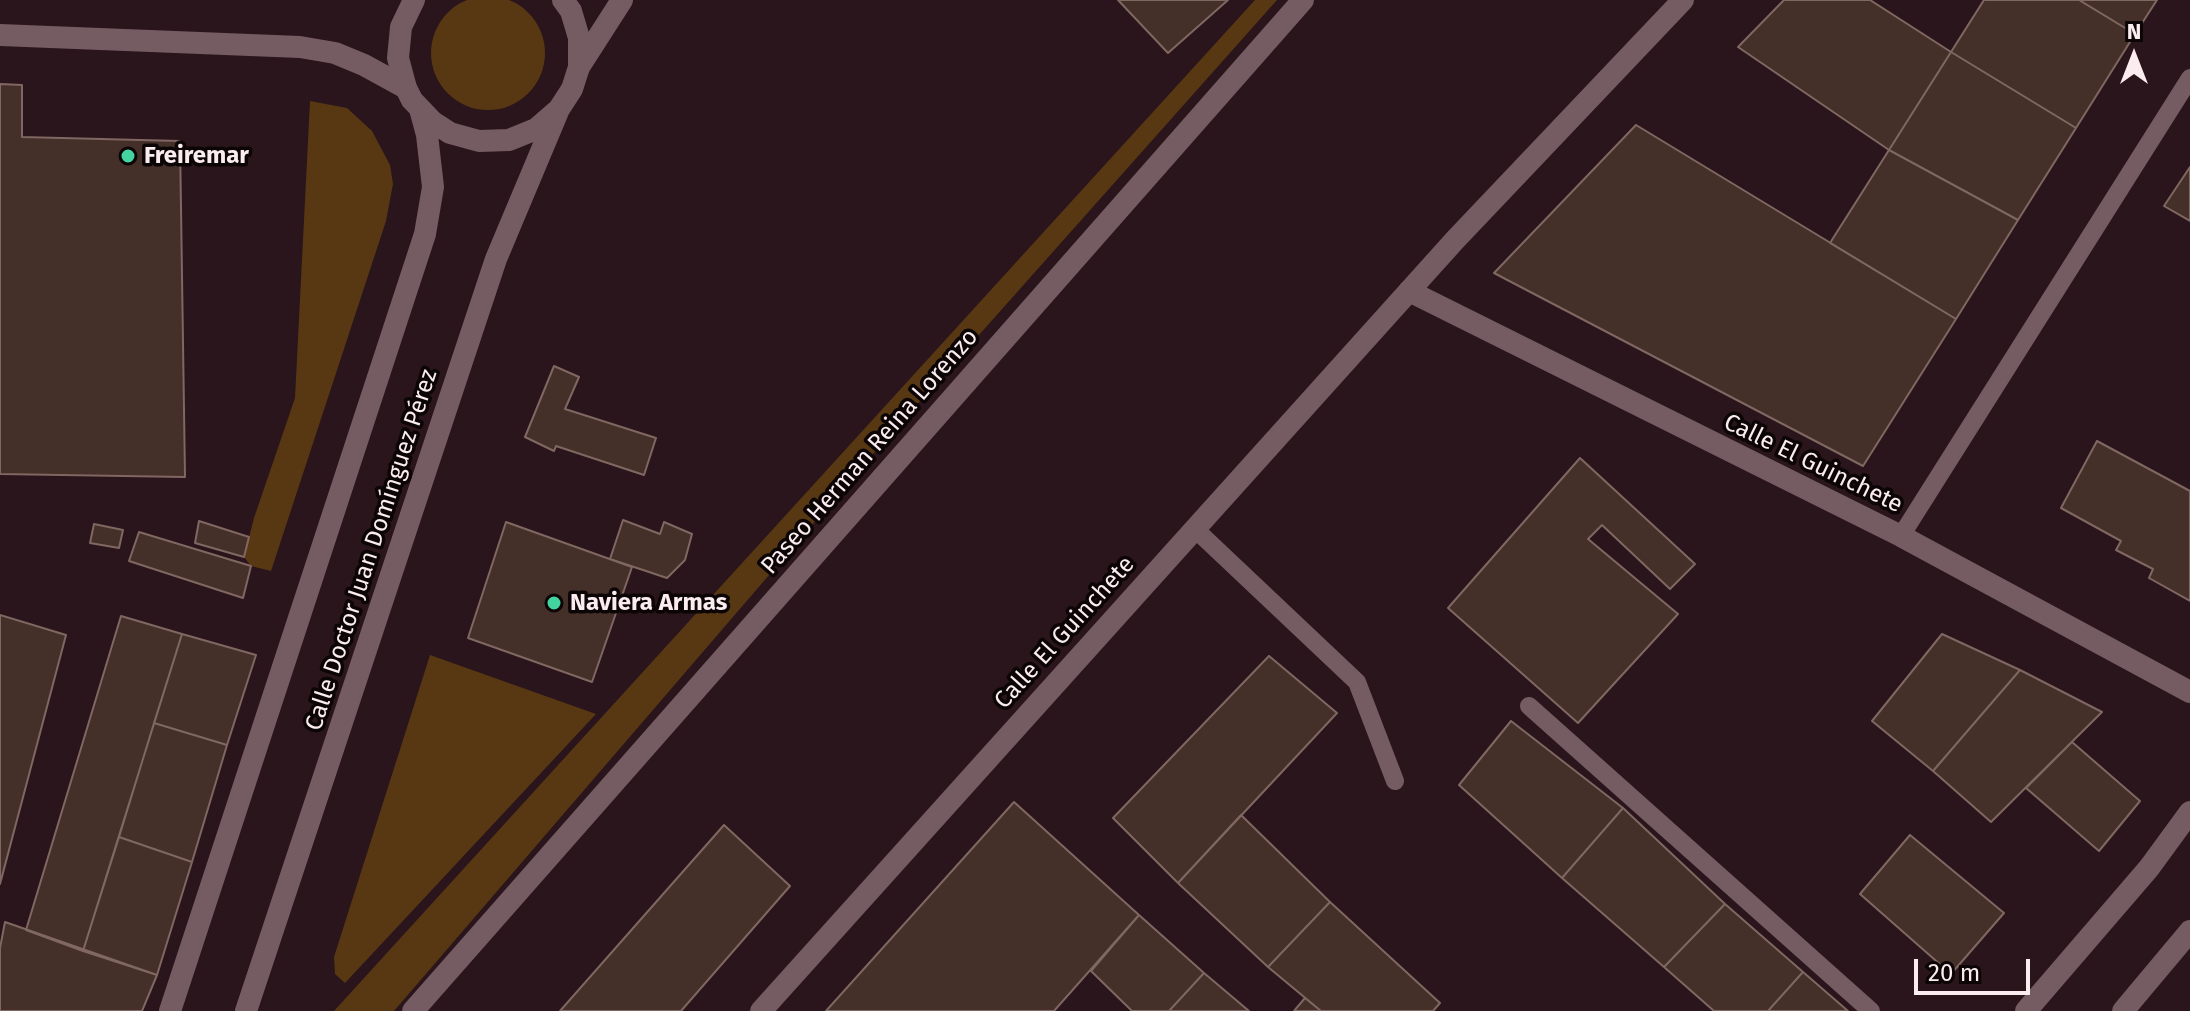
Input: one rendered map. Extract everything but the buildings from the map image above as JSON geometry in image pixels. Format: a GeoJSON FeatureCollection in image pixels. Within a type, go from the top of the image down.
{"type":"FeatureCollection","features":[{"type":"Feature","properties":{"kind":"street"},"geometry":{"type":"LineString","coordinates":[[414,0],[401,27],[398,58],[406,88],[433,122],[450,133],[479,141],[509,140],[536,129],[559,109]]}},
{"type":"Feature","properties":{"kind":"street"},"geometry":{"type":"LineString","coordinates":[[563,0],[571,11],[579,38],[579,67]]}},
{"type":"Feature","properties":{"kind":"street"},"geometry":{"type":"LineString","coordinates":[[579,67],[622,0]]}},
{"type":"Feature","properties":{"kind":"street","name":"Paseo Herman Reina Lorenzo"},"geometry":{"type":"LineString","coordinates":[[413,1011],[1303,0]]}},
{"type":"Feature","properties":{"kind":"street","name":"Calle El Guinchete"},"geometry":{"type":"LineString","coordinates":[[761,1011],[1409,291],[1683,0]]}},
{"type":"Feature","properties":{"kind":"street"},"geometry":{"type":"LineString","coordinates":[[0,35],[300,47],[335,53],[406,88]]}},
{"type":"Feature","properties":{"kind":"street","name":"Calle Doctor Juan Domínguez Pérez"},"geometry":{"type":"LineString","coordinates":[[246,1011],[496,259],[579,67]]}},
{"type":"Feature","properties":{"kind":"street","name":"Calle Doctor Juan Domínguez Pérez"},"geometry":{"type":"LineString","coordinates":[[170,1011],[425,234],[433,187],[427,135],[420,109]]}},
{"type":"Feature","properties":{"kind":"street","name":"Calle El Guinchete"},"geometry":{"type":"LineString","coordinates":[[1409,291],[1901,536],[2190,692]]}},
{"type":"Feature","properties":{"kind":"street"},"geometry":{"type":"LineString","coordinates":[[2026,1011],[2149,868],[2190,812]]}},
{"type":"Feature","properties":{"kind":"street"},"geometry":{"type":"LineString","coordinates":[[2123,1011],[2190,930]]}},
{"type":"Feature","properties":{"kind":"lane"},"geometry":{"type":"LineString","coordinates":[[1901,536],[2190,78]]}},
{"type":"Feature","properties":{"kind":"lane"},"geometry":{"type":"LineString","coordinates":[[1194,528],[1357,682],[1395,781]]}},
{"type":"Feature","properties":{"kind":"lane"},"geometry":{"type":"LineString","coordinates":[[1529,706],[1871,1011]]}},
{"type":"Feature","properties":{"kind":"shaded area"},"geometry":{"type":"Polygon","coordinates":[[[488,-4],[510,0],[529,12],[541,31],[545,53],[541,75],[529,94],[510,106],[488,110],[466,106],[447,94],[435,75],[431,53],[435,31],[447,12],[466,0],[488,-4]]]}},
{"type":"Feature","properties":{"kind":"shaded area"},"geometry":{"type":"Polygon","coordinates":[[[1255,0],[1277,0],[874,453],[394,1011],[334,1011],[1255,0]]]}},
{"type":"Feature","properties":{"kind":"shaded area"},"geometry":{"type":"Polygon","coordinates":[[[310,101],[347,108],[372,131],[390,165],[393,184],[386,221],[271,571],[251,566],[244,557],[295,398],[310,101]]]}},
{"type":"Feature","properties":{"kind":"shaded area"},"geometry":{"type":"Polygon","coordinates":[[[430,655],[596,714],[345,983],[335,974],[334,957],[430,655]]]}},
{"type":"Feature","properties":{"kind":"place","name":"Freiremar"},"geometry":{"type":"Point","coordinates":[128,156]}},
{"type":"Feature","properties":{"kind":"place","name":"Naviera Armas"},"geometry":{"type":"Point","coordinates":[554,603]}}]}
